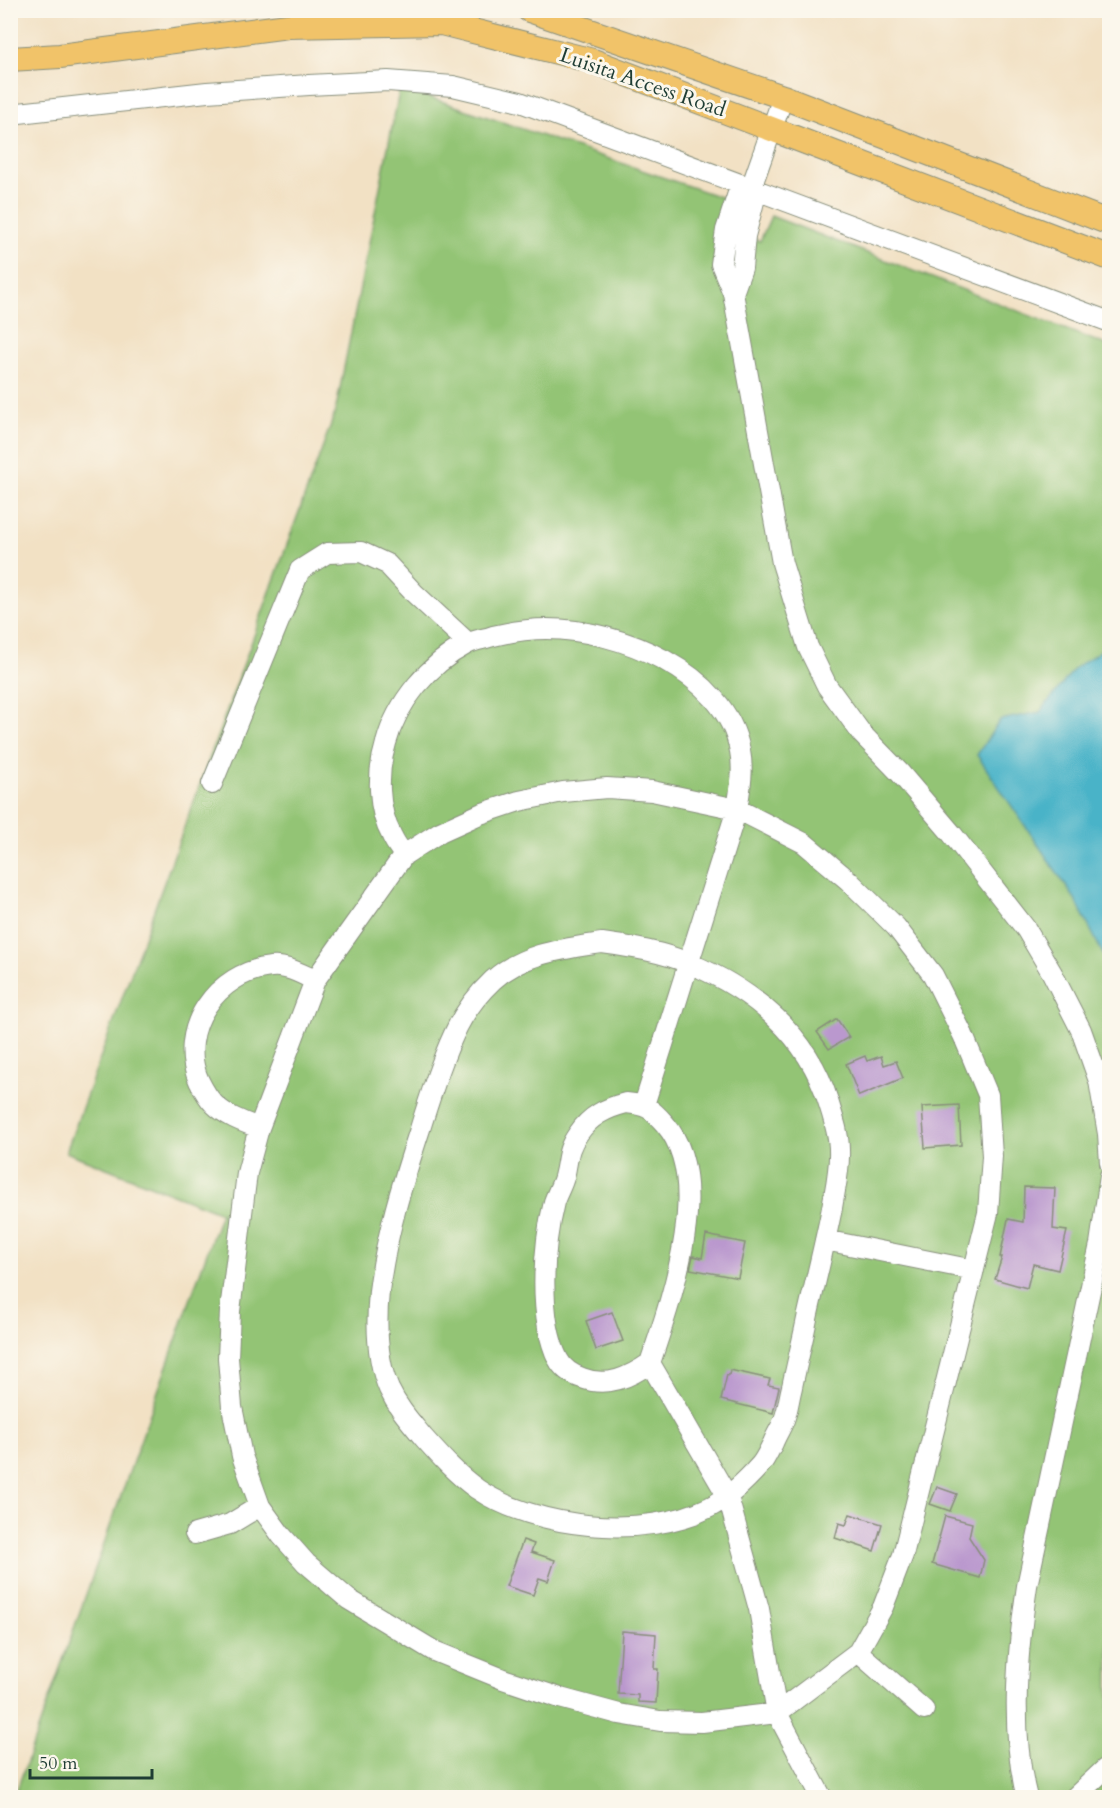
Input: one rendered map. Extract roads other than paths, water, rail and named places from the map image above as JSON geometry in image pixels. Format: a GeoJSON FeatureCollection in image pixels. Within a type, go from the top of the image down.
{"type":"FeatureCollection","features":[{"type":"Feature","properties":{"kind":"main road","name":"Luisita Access Road"},"geometry":{"type":"LineString","coordinates":[[529,10],[783,97],[1110,223]]}},
{"type":"Feature","properties":{"kind":"main road","name":"Luisita Access Road"},"geometry":{"type":"LineString","coordinates":[[10,59],[60,56],[288,26],[441,23],[593,61],[1110,258]]}},
{"type":"Feature","properties":{"kind":"street"},"geometry":{"type":"LineString","coordinates":[[10,114],[309,84],[388,81],[453,86],[520,102],[1110,322]]}},
{"type":"Feature","properties":{"kind":"street"},"geometry":{"type":"LineString","coordinates":[[783,97],[773,129],[749,187],[726,230],[721,264],[733,293],[782,563],[808,647],[827,686],[862,734],[900,773],[952,834],[1026,929],[1052,973],[1081,1030],[1099,1081],[1108,1134],[1110,1163]]}},
{"type":"Feature","properties":{"kind":"street"},"geometry":{"type":"LineString","coordinates":[[212,784],[300,570],[327,553],[361,552],[387,564],[414,593],[468,643]]}},
{"type":"Feature","properties":{"kind":"street"},"geometry":{"type":"LineString","coordinates":[[404,855],[391,835],[380,795],[383,753],[389,732],[398,711],[411,693],[436,665],[468,643],[507,632],[546,629],[606,637],[632,645],[685,673],[721,706],[732,726],[740,750],[742,771],[737,809],[644,1105]]}},
{"type":"Feature","properties":{"kind":"street"},"geometry":{"type":"LineString","coordinates":[[607,788],[652,791],[737,809],[804,843],[848,880],[896,927],[933,975],[963,1035],[988,1095],[992,1156],[988,1213],[903,1554],[883,1607],[858,1652],[777,1713],[702,1722],[660,1720],[609,1712],[560,1698],[434,1651],[348,1599],[306,1563],[260,1506],[242,1456],[232,1407],[228,1358],[230,1311],[247,1173],[259,1128],[315,980],[404,855],[440,832],[480,814],[519,801],[563,792],[607,788]]}},
{"type":"Feature","properties":{"kind":"street"},"geometry":{"type":"LineString","coordinates":[[602,943],[635,948],[688,963],[730,983],[762,1005],[788,1029],[823,1083],[840,1144],[839,1172],[825,1240],[784,1419],[765,1460],[728,1497],[706,1509],[677,1519],[617,1527],[562,1521],[534,1515],[481,1491],[439,1456],[401,1411],[388,1388],[380,1362],[379,1294],[384,1256],[404,1179],[429,1100],[454,1033],[473,1002],[495,978],[528,958],[602,943]]}},
{"type":"Feature","properties":{"kind":"street"},"geometry":{"type":"LineString","coordinates":[[259,1128],[227,1114],[213,1104],[203,1089],[195,1071],[192,1051],[195,1032],[210,999],[238,976],[272,967],[288,969],[315,980]]}},
{"type":"Feature","properties":{"kind":"street"},"geometry":{"type":"LineString","coordinates":[[626,1103],[644,1105],[657,1115],[677,1141],[683,1155],[687,1179],[687,1204],[679,1262],[673,1291],[650,1363],[639,1371],[610,1382],[591,1382],[571,1374],[559,1361],[546,1318],[545,1271],[555,1201],[564,1177],[568,1153],[579,1133],[591,1119],[608,1108],[626,1103]]}},
{"type":"Feature","properties":{"kind":"street"},"geometry":{"type":"LineString","coordinates":[[1027,1797],[1021,1774],[1017,1703],[1020,1632],[1027,1586],[1100,1244],[1110,1176]]}},
{"type":"Feature","properties":{"kind":"street"},"geometry":{"type":"LineString","coordinates":[[825,1240],[974,1270]]}},
{"type":"Feature","properties":{"kind":"street"},"geometry":{"type":"LineString","coordinates":[[650,1363],[728,1497],[759,1609],[777,1713],[822,1797]]}},
{"type":"Feature","properties":{"kind":"street"},"geometry":{"type":"LineString","coordinates":[[195,1534],[230,1524],[260,1506]]}},
{"type":"Feature","properties":{"kind":"street"},"geometry":{"type":"LineString","coordinates":[[858,1652],[924,1710]]}},
{"type":"Feature","properties":{"kind":"street"},"geometry":{"type":"LineString","coordinates":[[1074,1797],[1110,1767]]}},
{"type":"Feature","properties":{"kind":"water"},"geometry":{"type":"Polygon","coordinates":[[[1109,645],[1109,966],[1075,899],[977,755],[1000,720],[1040,712],[1075,668],[1109,645]]]}}]}
